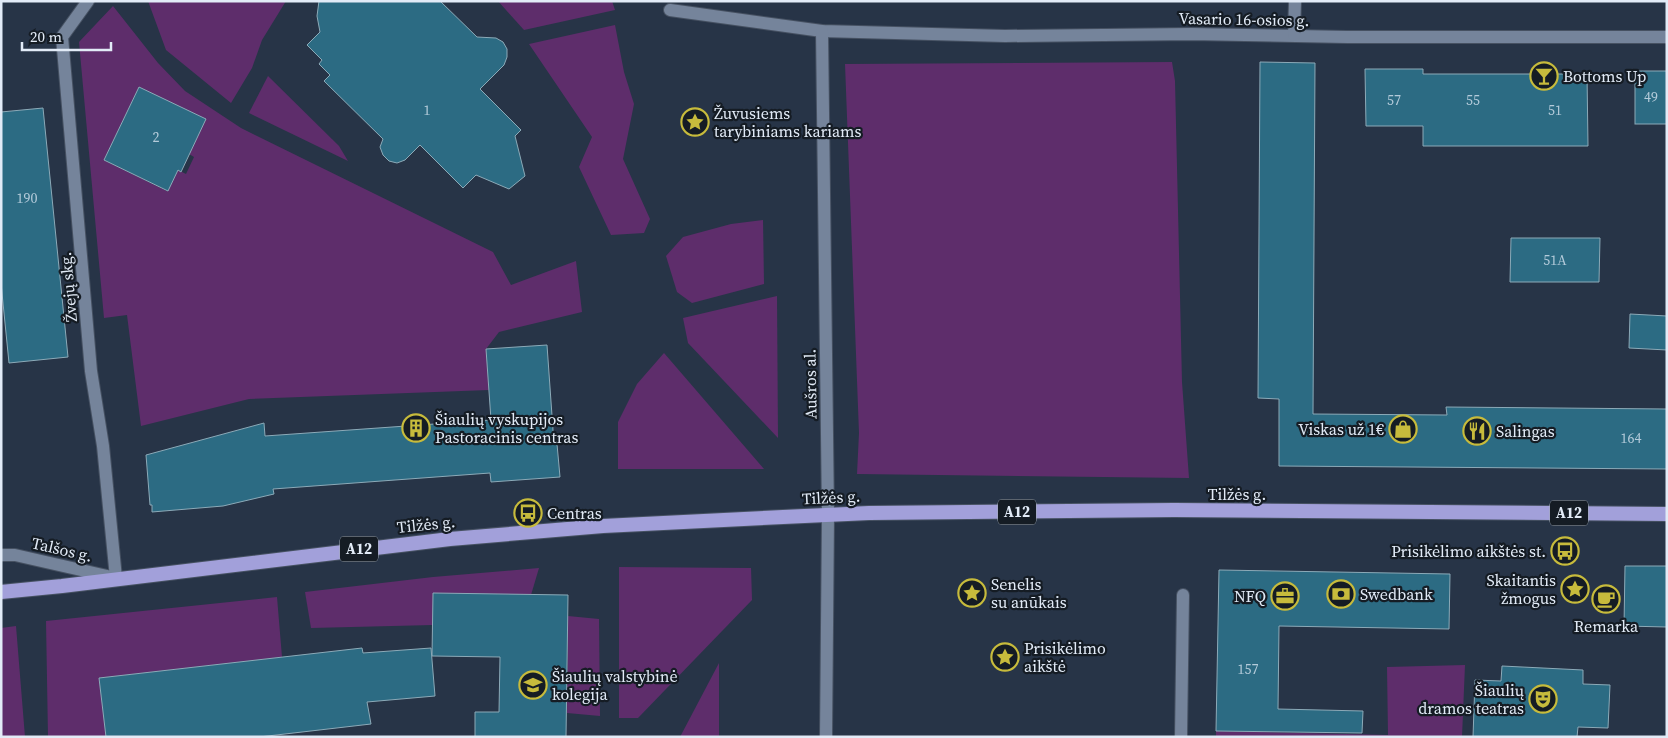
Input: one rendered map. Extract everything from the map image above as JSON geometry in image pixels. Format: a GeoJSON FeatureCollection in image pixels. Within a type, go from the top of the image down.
{"type":"FeatureCollection","features":[{"type":"Feature","properties":{"kind":"highway","name":"Tilžės g."},"geometry":{"type":"LineString","coordinates":[[1,592],[450,539],[603,526],[869,513],[1174,510],[1667,514]]}},
{"type":"Feature","properties":{"kind":"street","name":"Žvejų skg."},"geometry":{"type":"LineString","coordinates":[[88,1],[62,37],[91,371],[103,446],[116,578]]}},
{"type":"Feature","properties":{"kind":"street"},"geometry":{"type":"LineString","coordinates":[[1294,1],[1294,35]]}},
{"type":"Feature","properties":{"kind":"street","name":"Vasario 16-osios g."},"geometry":{"type":"LineString","coordinates":[[670,10],[822,31],[1005,36],[1667,37]]}},
{"type":"Feature","properties":{"kind":"street","name":"Aušros al."},"geometry":{"type":"LineString","coordinates":[[822,31],[828,515],[826,737]]}},
{"type":"Feature","properties":{"kind":"street","name":"Talšos g."},"geometry":{"type":"LineString","coordinates":[[1,555],[15,555],[116,578]]}},
{"type":"Feature","properties":{"kind":"street"},"geometry":{"type":"LineString","coordinates":[[1181,737],[1183,595]]}},
{"type":"Feature","properties":{"kind":"shaded area"},"geometry":{"type":"Polygon","coordinates":[[[148,1],[286,1],[262,40],[252,68],[231,103],[166,50],[148,1]]]}},
{"type":"Feature","properties":{"kind":"shaded area"},"geometry":{"type":"Polygon","coordinates":[[[498,1],[612,1],[615,10],[524,30],[498,1]]]}},
{"type":"Feature","properties":{"kind":"shaded area"},"geometry":{"type":"Polygon","coordinates":[[[113,6],[158,63],[185,91],[241,128],[493,252],[511,285],[576,261],[582,312],[499,332],[486,349],[489,390],[249,399],[141,426],[127,315],[104,318],[79,42],[113,6]],[[139,87],[104,160],[167,191],[178,170],[186,174],[194,157],[189,154],[139,87]]]}},
{"type":"Feature","properties":{"kind":"shaded area"},"geometry":{"type":"Polygon","coordinates":[[[615,25],[624,72],[634,104],[623,159],[650,219],[644,233],[611,235],[579,167],[592,137],[529,44],[615,25]]]}},
{"type":"Feature","properties":{"kind":"shaded area"},"geometry":{"type":"Polygon","coordinates":[[[1172,62],[1175,81],[1182,382],[1189,478],[857,474],[859,433],[845,64],[1172,62]]]}},
{"type":"Feature","properties":{"kind":"shaded area"},"geometry":{"type":"Polygon","coordinates":[[[268,76],[339,146],[348,161],[249,113],[268,76]]]}},
{"type":"Feature","properties":{"kind":"shaded area"},"geometry":{"type":"Polygon","coordinates":[[[763,220],[764,284],[692,303],[677,292],[666,256],[683,237],[731,224],[763,220]]]}},
{"type":"Feature","properties":{"kind":"shaded area"},"geometry":{"type":"Polygon","coordinates":[[[777,296],[778,438],[688,343],[683,318],[777,296]]]}},
{"type":"Feature","properties":{"kind":"shaded area"},"geometry":{"type":"Polygon","coordinates":[[[664,353],[764,469],[618,469],[618,422],[637,384],[664,353]]]}},
{"type":"Feature","properties":{"kind":"shaded area"},"geometry":{"type":"Polygon","coordinates":[[[619,567],[751,568],[752,600],[638,718],[619,718],[619,567]]]}},
{"type":"Feature","properties":{"kind":"shaded area"},"geometry":{"type":"Polygon","coordinates":[[[539,568],[531,595],[433,625],[311,628],[305,592],[433,577],[539,568]]]}},
{"type":"Feature","properties":{"kind":"shaded area"},"geometry":{"type":"Polygon","coordinates":[[[277,597],[282,657],[99,678],[106,737],[48,737],[46,621],[277,597]]]}},
{"type":"Feature","properties":{"kind":"shaded area"},"geometry":{"type":"Polygon","coordinates":[[[568,616],[599,619],[600,716],[567,713],[568,616]]]}},
{"type":"Feature","properties":{"kind":"shaded area"},"geometry":{"type":"Polygon","coordinates":[[[16,626],[25,737],[1,737],[1,628],[16,626]]]}},
{"type":"Feature","properties":{"kind":"shaded area"},"geometry":{"type":"Polygon","coordinates":[[[719,663],[719,737],[680,737],[719,663]]]}},
{"type":"Feature","properties":{"kind":"shaded area"},"geometry":{"type":"Polygon","coordinates":[[[1465,665],[1462,737],[1216,737],[1216,731],[1388,735],[1387,667],[1465,665]]]}},
{"type":"Feature","properties":{"kind":"building"},"geometry":{"type":"Polygon","coordinates":[[[319,1],[440,1],[477,37],[496,38],[503,42],[507,49],[504,65],[480,89],[521,130],[515,136],[525,176],[509,189],[476,175],[463,188],[420,145],[405,160],[397,163],[389,161],[383,155],[380,147],[383,139],[324,81],[330,75],[319,64],[322,60],[307,45],[320,32],[317,16],[319,1]]]}},
{"type":"Feature","properties":{"kind":"building"},"geometry":{"type":"Polygon","coordinates":[[[1260,62],[1315,63],[1313,414],[1447,415],[1446,407],[1667,409],[1667,469],[1279,466],[1279,399],[1258,398],[1260,62]]]}},
{"type":"Feature","properties":{"kind":"building"},"geometry":{"type":"Polygon","coordinates":[[[1365,69],[1423,69],[1423,74],[1587,74],[1588,146],[1423,146],[1423,126],[1366,126],[1365,69]]]}},
{"type":"Feature","properties":{"kind":"building"},"geometry":{"type":"Polygon","coordinates":[[[1635,71],[1667,71],[1667,124],[1635,124],[1635,71]]]}},
{"type":"Feature","properties":{"kind":"building"},"geometry":{"type":"Polygon","coordinates":[[[139,87],[206,119],[181,172],[178,170],[168,191],[104,160],[139,87]]]}},
{"type":"Feature","properties":{"kind":"building"},"geometry":{"type":"Polygon","coordinates":[[[43,108],[68,357],[9,363],[1,283],[1,112],[43,108]]]}},
{"type":"Feature","properties":{"kind":"building"},"geometry":{"type":"Polygon","coordinates":[[[1511,238],[1600,238],[1599,282],[1510,282],[1511,238]]]}},
{"type":"Feature","properties":{"kind":"building"},"geometry":{"type":"Polygon","coordinates":[[[1630,314],[1667,316],[1667,350],[1629,348],[1630,314]]]}},
{"type":"Feature","properties":{"kind":"building","name":"Šiaulių vyskupijos Pastoracinis centras"},"geometry":{"type":"Polygon","coordinates":[[[547,345],[554,444],[557,444],[560,477],[491,482],[490,473],[273,489],[274,494],[223,506],[152,512],[146,455],[264,423],[265,436],[491,420],[486,349],[547,345]]]}},
{"type":"Feature","properties":{"kind":"building"},"geometry":{"type":"Polygon","coordinates":[[[1625,566],[1667,566],[1667,627],[1624,626],[1625,566]]]}},
{"type":"Feature","properties":{"kind":"building"},"geometry":{"type":"Polygon","coordinates":[[[1219,570],[1450,574],[1449,629],[1279,626],[1278,709],[1363,711],[1362,733],[1216,731],[1219,570]]]}},
{"type":"Feature","properties":{"kind":"building","name":"Šiaulių valstybinė kolegija"},"geometry":{"type":"Polygon","coordinates":[[[433,593],[568,595],[566,737],[475,737],[475,712],[499,712],[500,657],[432,656],[433,593]]]}},
{"type":"Feature","properties":{"kind":"building"},"geometry":{"type":"Polygon","coordinates":[[[362,648],[363,653],[431,648],[435,696],[367,702],[371,724],[259,737],[106,737],[99,678],[362,648]]]}},
{"type":"Feature","properties":{"kind":"building"},"geometry":{"type":"Polygon","coordinates":[[[1502,666],[1583,670],[1583,684],[1610,685],[1608,728],[1578,727],[1577,737],[1473,737],[1475,680],[1501,681],[1502,666]]]}},
{"type":"Feature","properties":{"kind":"place","name":"Bottoms Up"},"geometry":{"type":"Point","coordinates":[1544,76]}},
{"type":"Feature","properties":{"kind":"place","name":"Žuvusiems tarybiniams kariams"},"geometry":{"type":"Point","coordinates":[695,122]}},
{"type":"Feature","properties":{"kind":"place","name":"Šiaulių vyskupijos Pastoracinis centras"},"geometry":{"type":"Point","coordinates":[416,428]}},
{"type":"Feature","properties":{"kind":"place","name":"Viskas už 1€"},"geometry":{"type":"Point","coordinates":[1403,429]}},
{"type":"Feature","properties":{"kind":"place","name":"Salingas"},"geometry":{"type":"Point","coordinates":[1477,431]}},
{"type":"Feature","properties":{"kind":"place","name":"Centras"},"geometry":{"type":"Point","coordinates":[528,513]}},
{"type":"Feature","properties":{"kind":"place","name":"Prisikėlimo aikštės st."},"geometry":{"type":"Point","coordinates":[1565,551]}},
{"type":"Feature","properties":{"kind":"place","name":"Skaitantis žmogus"},"geometry":{"type":"Point","coordinates":[1575,589]}},
{"type":"Feature","properties":{"kind":"place","name":"Senelis su anūkais"},"geometry":{"type":"Point","coordinates":[972,593]}},
{"type":"Feature","properties":{"kind":"place","name":"Swedbank"},"geometry":{"type":"Point","coordinates":[1341,594]}},
{"type":"Feature","properties":{"kind":"place","name":"NFQ"},"geometry":{"type":"Point","coordinates":[1285,596]}},
{"type":"Feature","properties":{"kind":"place","name":"Remarka"},"geometry":{"type":"Point","coordinates":[1606,599]}},
{"type":"Feature","properties":{"kind":"place","name":"Prisikėlimo aikštė"},"geometry":{"type":"Point","coordinates":[1005,657]}},
{"type":"Feature","properties":{"kind":"place","name":"Šiaulių valstybinė kolegija"},"geometry":{"type":"Point","coordinates":[533,685]}},
{"type":"Feature","properties":{"kind":"place","name":"Šiaulių dramos teatras"},"geometry":{"type":"Point","coordinates":[1543,699]}}]}
